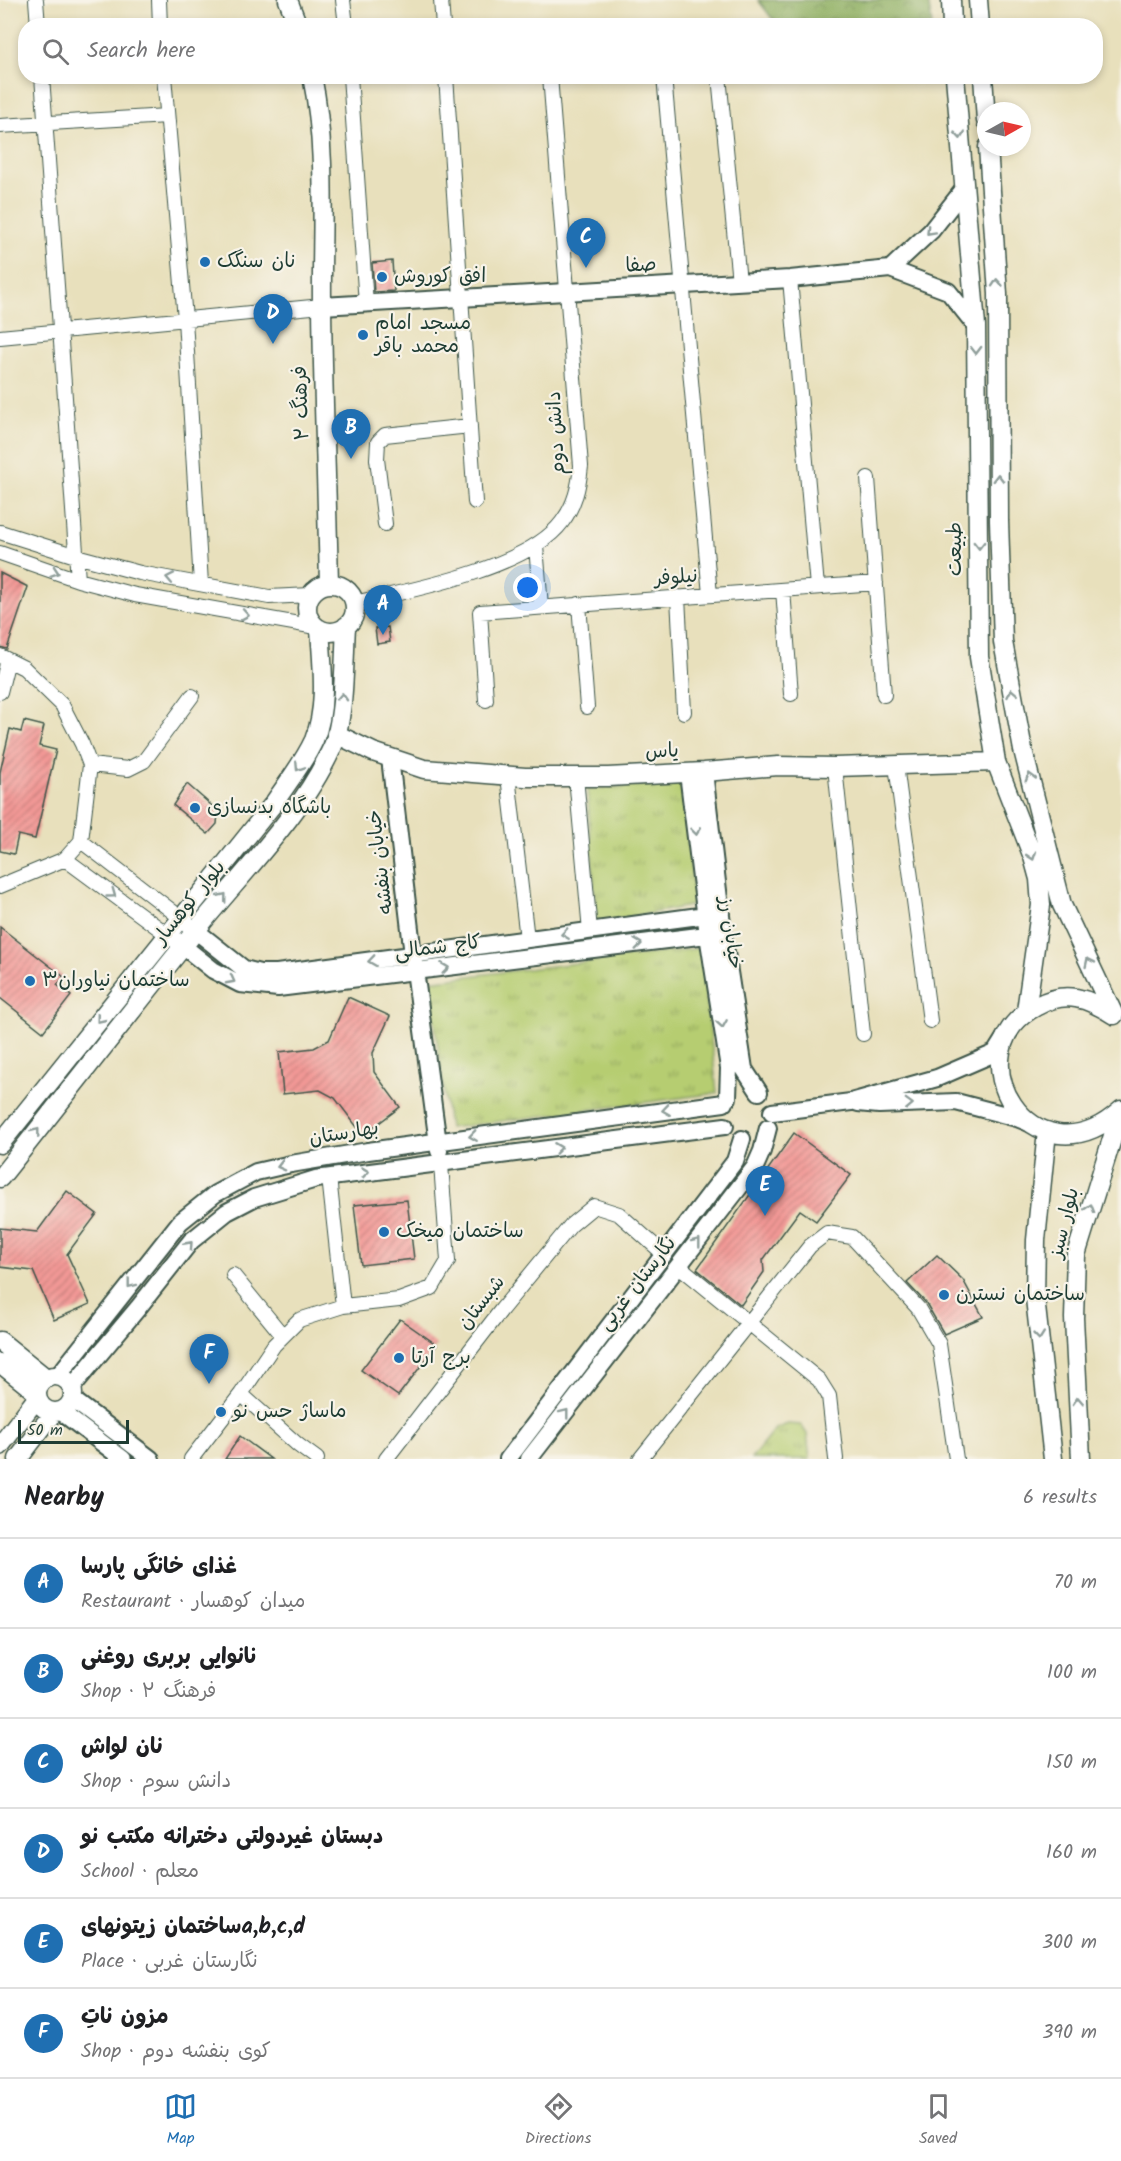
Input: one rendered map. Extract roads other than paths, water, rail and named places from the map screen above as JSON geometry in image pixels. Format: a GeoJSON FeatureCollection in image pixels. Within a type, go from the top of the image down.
{"type":"FeatureCollection","features":[{"type":"Feature","properties":{"kind":"main road"},"geometry":{"type":"LineString","coordinates":[[288,0],[295,18]]}},
{"type":"Feature","properties":{"kind":"main road"},"geometry":{"type":"LineString","coordinates":[[951,0],[952,18]]}},
{"type":"Feature","properties":{"kind":"main road"},"geometry":{"type":"LineString","coordinates":[[978,0],[979,18]]}},
{"type":"Feature","properties":{"kind":"main road","name":"فرهنگ ۲"},"geometry":{"type":"LineString","coordinates":[[314,84],[319,108],[323,176],[322,306],[329,584]]}},
{"type":"Feature","properties":{"kind":"main road","name":"طبیعت"},"geometry":{"type":"LineString","coordinates":[[956,84],[976,326],[979,657],[996,762],[1033,857],[1039,879],[1041,905],[1026,1011]]}},
{"type":"Feature","properties":{"kind":"main road"},"geometry":{"type":"LineString","coordinates":[[984,84],[985,102]]}},
{"type":"Feature","properties":{"kind":"main road"},"geometry":{"type":"LineString","coordinates":[[989,156],[998,294],[999,521],[1003,642],[1023,750],[1062,905],[1118,1019]]}},
{"type":"Feature","properties":{"kind":"main road"},"geometry":{"type":"LineString","coordinates":[[329,584],[348,591],[354,603],[354,616],[346,626],[334,632],[318,628],[308,615],[308,602],[311,595],[322,586],[329,584]]}},
{"type":"Feature","properties":{"kind":"main road","name":"بلوار کوهسار"},"geometry":{"type":"LineString","coordinates":[[0,1144],[168,935],[188,924],[291,814],[319,774],[333,745],[341,714],[346,626]]}},
{"type":"Feature","properties":{"kind":"main road","name":"بلوار کوهسار"},"geometry":{"type":"LineString","coordinates":[[0,1178],[184,946],[188,924],[302,763],[315,738],[321,711],[323,672],[318,628]]}},
{"type":"Feature","properties":{"kind":"main road","name":"یاس"},"geometry":{"type":"LineString","coordinates":[[336,734],[373,752],[424,769],[508,776],[576,777],[778,766],[835,767],[996,762]]}},
{"type":"Feature","properties":{"kind":"main road"},"geometry":{"type":"LineString","coordinates":[[1118,1019],[1094,1002],[1071,997],[1047,1000],[1026,1011],[1009,1031],[1001,1051],[1000,1072],[1005,1093],[1016,1111],[1040,1128],[1067,1135],[1087,1132],[1105,1124],[1121,1110]]}},
{"type":"Feature","properties":{"kind":"main road","name":"بلوار سبز"},"geometry":{"type":"LineString","coordinates":[[1081,1459],[1074,1318],[1076,1255],[1121,1110]]}},
{"type":"Feature","properties":{"kind":"main road","name":"بلوار سبز"},"geometry":{"type":"LineString","coordinates":[[1040,1128],[1035,1298],[1053,1459]]}},
{"type":"Feature","properties":{"kind":"main road"},"geometry":{"type":"LineString","coordinates":[[0,1341],[54,1394]]}},
{"type":"Feature","properties":{"kind":"main road"},"geometry":{"type":"LineString","coordinates":[[0,1363],[54,1394]]}},
{"type":"Feature","properties":{"kind":"main road"},"geometry":{"type":"LineString","coordinates":[[0,1446],[54,1394]]}},
{"type":"Feature","properties":{"kind":"main road"},"geometry":{"type":"LineString","coordinates":[[18,1459],[54,1394]]}},
{"type":"Feature","properties":{"kind":"street"},"geometry":{"type":"LineString","coordinates":[[36,0],[37,18]]}},
{"type":"Feature","properties":{"kind":"street"},"geometry":{"type":"LineString","coordinates":[[159,0],[160,18]]}},
{"type":"Feature","properties":{"kind":"street"},"geometry":{"type":"LineString","coordinates":[[343,0],[345,18]]}},
{"type":"Feature","properties":{"kind":"street"},"geometry":{"type":"LineString","coordinates":[[441,0],[442,18]]}},
{"type":"Feature","properties":{"kind":"street"},"geometry":{"type":"LineString","coordinates":[[43,84],[78,580]]}},
{"type":"Feature","properties":{"kind":"street"},"geometry":{"type":"LineString","coordinates":[[165,84],[184,320],[201,584]]}},
{"type":"Feature","properties":{"kind":"street"},"geometry":{"type":"LineString","coordinates":[[352,84],[366,304]]}},
{"type":"Feature","properties":{"kind":"street"},"geometry":{"type":"LineString","coordinates":[[447,84],[475,502]]}},
{"type":"Feature","properties":{"kind":"street","name":"دانش دوم"},"geometry":{"type":"LineString","coordinates":[[354,603],[423,588],[478,571],[536,546],[562,522],[572,505],[579,486],[580,466],[551,84]]}},
{"type":"Feature","properties":{"kind":"street"},"geometry":{"type":"LineString","coordinates":[[665,84],[710,595]]}},
{"type":"Feature","properties":{"kind":"street"},"geometry":{"type":"LineString","coordinates":[[720,84],[739,282]]}},
{"type":"Feature","properties":{"kind":"street"},"geometry":{"type":"LineString","coordinates":[[0,126],[167,116]]}},
{"type":"Feature","properties":{"kind":"street"},"geometry":{"type":"LineString","coordinates":[[964,189],[932,231],[890,269],[948,291],[976,326]]}},
{"type":"Feature","properties":{"kind":"street","name":"صفا"},"geometry":{"type":"LineString","coordinates":[[322,306],[790,279],[890,269]]}},
{"type":"Feature","properties":{"kind":"street"},"geometry":{"type":"LineString","coordinates":[[790,279],[817,587]]}},
{"type":"Feature","properties":{"kind":"street"},"geometry":{"type":"LineString","coordinates":[[0,337],[322,306]]}},
{"type":"Feature","properties":{"kind":"street"},"geometry":{"type":"LineString","coordinates":[[385,524],[377,459],[378,442],[385,435],[470,426]]}},
{"type":"Feature","properties":{"kind":"street"},"geometry":{"type":"LineString","coordinates":[[868,478],[884,695]]}},
{"type":"Feature","properties":{"kind":"street"},"geometry":{"type":"LineString","coordinates":[[0,532],[140,573],[269,597],[311,595]]}},
{"type":"Feature","properties":{"kind":"street"},"geometry":{"type":"LineString","coordinates":[[536,546],[541,607]]}},
{"type":"Feature","properties":{"kind":"street"},"geometry":{"type":"LineString","coordinates":[[0,553],[78,580],[135,595],[318,628]]}},
{"type":"Feature","properties":{"kind":"street","name":"نیلوفر"},"geometry":{"type":"LineString","coordinates":[[486,700],[480,612],[876,583]]}},
{"type":"Feature","properties":{"kind":"street"},"geometry":{"type":"LineString","coordinates":[[783,590],[791,694]]}},
{"type":"Feature","properties":{"kind":"street"},"geometry":{"type":"LineString","coordinates":[[678,597],[684,712]]}},
{"type":"Feature","properties":{"kind":"street"},"geometry":{"type":"LineString","coordinates":[[579,604],[587,707]]}},
{"type":"Feature","properties":{"kind":"street"},"geometry":{"type":"LineString","coordinates":[[0,692],[4,658],[24,668],[62,705],[90,765],[81,842],[65,859],[0,886]]}},
{"type":"Feature","properties":{"kind":"street"},"geometry":{"type":"LineString","coordinates":[[90,765],[128,769],[144,761],[192,696]]}},
{"type":"Feature","properties":{"kind":"street","name":"خیابان بنفشه"},"geometry":{"type":"LineString","coordinates":[[390,758],[414,964],[441,1164]]}},
{"type":"Feature","properties":{"kind":"street"},"geometry":{"type":"LineString","coordinates":[[896,765],[930,1021]]}},
{"type":"Feature","properties":{"kind":"street"},"geometry":{"type":"LineString","coordinates":[[835,767],[863,1034]]}},
{"type":"Feature","properties":{"kind":"street","name":"خیابان رز"},"geometry":{"type":"LineString","coordinates":[[696,772],[716,934],[729,1068],[726,1100]]}},
{"type":"Feature","properties":{"kind":"street"},"geometry":{"type":"LineString","coordinates":[[508,776],[527,939]]}},
{"type":"Feature","properties":{"kind":"street"},"geometry":{"type":"LineString","coordinates":[[576,777],[590,930]]}},
{"type":"Feature","properties":{"kind":"street"},"geometry":{"type":"LineString","coordinates":[[81,842],[188,924]]}},
{"type":"Feature","properties":{"kind":"street"},"geometry":{"type":"LineString","coordinates":[[65,859],[168,935]]}},
{"type":"Feature","properties":{"kind":"street","name":"کاج شمالی"},"geometry":{"type":"LineString","coordinates":[[168,935],[213,970],[240,984],[278,988],[414,964],[527,939],[713,914]]}},
{"type":"Feature","properties":{"kind":"street","name":"کاج شمالی"},"geometry":{"type":"LineString","coordinates":[[188,924],[244,969],[260,973],[414,964],[716,934]]}},
{"type":"Feature","properties":{"kind":"street","name":"خیابان رز"},"geometry":{"type":"LineString","coordinates":[[716,934],[744,1069],[759,1092]]}},
{"type":"Feature","properties":{"kind":"street"},"geometry":{"type":"LineString","coordinates":[[770,1120],[770,1104],[759,1092],[744,1089],[726,1100],[722,1119],[730,1133],[742,1138],[754,1138],[770,1120],[851,1102],[937,1078],[967,1066],[995,1053],[1009,1031]]}},
{"type":"Feature","properties":{"kind":"street","name":"بهارستان"},"geometry":{"type":"LineString","coordinates":[[54,1394],[180,1222],[215,1194],[256,1172],[302,1162],[437,1141],[726,1100]]}},
{"type":"Feature","properties":{"kind":"street"},"geometry":{"type":"LineString","coordinates":[[851,1102],[879,1106],[956,1102],[1017,1118],[1040,1128]]}},
{"type":"Feature","properties":{"kind":"street","name":"نگارستان غربی"},"geometry":{"type":"LineString","coordinates":[[529,1459],[754,1167],[762,1151],[770,1120]]}},
{"type":"Feature","properties":{"kind":"street","name":"بهارستان"},"geometry":{"type":"LineString","coordinates":[[54,1394],[195,1237],[227,1212],[254,1198],[329,1177],[725,1126]]}},
{"type":"Feature","properties":{"kind":"street","name":"نگارستان غربی"},"geometry":{"type":"LineString","coordinates":[[508,1459],[735,1161],[742,1138]]}},
{"type":"Feature","properties":{"kind":"street"},"geometry":{"type":"LineString","coordinates":[[191,1459],[241,1394],[274,1345],[299,1320],[343,1306],[399,1300],[432,1288],[448,1261],[441,1164]]}},
{"type":"Feature","properties":{"kind":"street"},"geometry":{"type":"LineString","coordinates":[[329,1177],[343,1306]]}},
{"type":"Feature","properties":{"kind":"street","name":"شبستان"},"geometry":{"type":"LineString","coordinates":[[386,1459],[502,1309],[571,1226],[594,1206],[619,1214],[664,1254]]}},
{"type":"Feature","properties":{"kind":"street"},"geometry":{"type":"LineString","coordinates":[[640,1459],[810,1246],[827,1233],[852,1237],[918,1308],[939,1344],[956,1459]]}},
{"type":"Feature","properties":{"kind":"street"},"geometry":{"type":"LineString","coordinates":[[664,1254],[819,1380],[829,1396],[836,1459]]}},
{"type":"Feature","properties":{"kind":"street"},"geometry":{"type":"LineString","coordinates":[[233,1275],[283,1336]]}},
{"type":"Feature","properties":{"kind":"street"},"geometry":{"type":"LineString","coordinates":[[54,1394],[123,1459]]}},
{"type":"Feature","properties":{"kind":"street"},"geometry":{"type":"LineString","coordinates":[[54,1394],[151,1459]]}},
{"type":"Feature","properties":{"kind":"street"},"geometry":{"type":"LineString","coordinates":[[241,1394],[317,1459]]}},
{"type":"Feature","properties":{"kind":"place","name":"نان سنگک"},"geometry":{"type":"Point","coordinates":[205,262]}},
{"type":"Feature","properties":{"kind":"place","name":"نان لواش"},"geometry":{"type":"Point","coordinates":[586,268]}},
{"type":"Feature","properties":{"kind":"place","name":"افق کوروش"},"geometry":{"type":"Point","coordinates":[382,277]}},
{"type":"Feature","properties":{"kind":"place","name":"مسجد امام محمد باقر"},"geometry":{"type":"Point","coordinates":[363,335]}},
{"type":"Feature","properties":{"kind":"place","name":"دبستان غیردولتی دخترانه مکتب نو"},"geometry":{"type":"Point","coordinates":[273,344]}},
{"type":"Feature","properties":{"kind":"place","name":"نانوایی بربری روغنی"},"geometry":{"type":"Point","coordinates":[351,459]}},
{"type":"Feature","properties":{"kind":"place","name":"غذای خانگی پارسا"},"geometry":{"type":"Point","coordinates":[383,635]}},
{"type":"Feature","properties":{"kind":"place","name":"باشگاه بدنسازی"},"geometry":{"type":"Point","coordinates":[195,808]}},
{"type":"Feature","properties":{"kind":"place","name":"ساختمان نیاوران۳"},"geometry":{"type":"Point","coordinates":[30,981]}},
{"type":"Feature","properties":{"kind":"place","name":"ساختمان زیتونهایa,b,c,d"},"geometry":{"type":"Point","coordinates":[765,1216]}},
{"type":"Feature","properties":{"kind":"place","name":"ساختمان میخک"},"geometry":{"type":"Point","coordinates":[384,1232]}},
{"type":"Feature","properties":{"kind":"place","name":"ساختمان نسترن"},"geometry":{"type":"Point","coordinates":[944,1295]}},
{"type":"Feature","properties":{"kind":"place","name":"برج آرتا"},"geometry":{"type":"Point","coordinates":[399,1358]}},
{"type":"Feature","properties":{"kind":"place","name":"مزون ناتِ"},"geometry":{"type":"Point","coordinates":[209,1384]}},
{"type":"Feature","properties":{"kind":"place","name":"ماساژ حس نو"},"geometry":{"type":"Point","coordinates":[221,1412]}}]}
